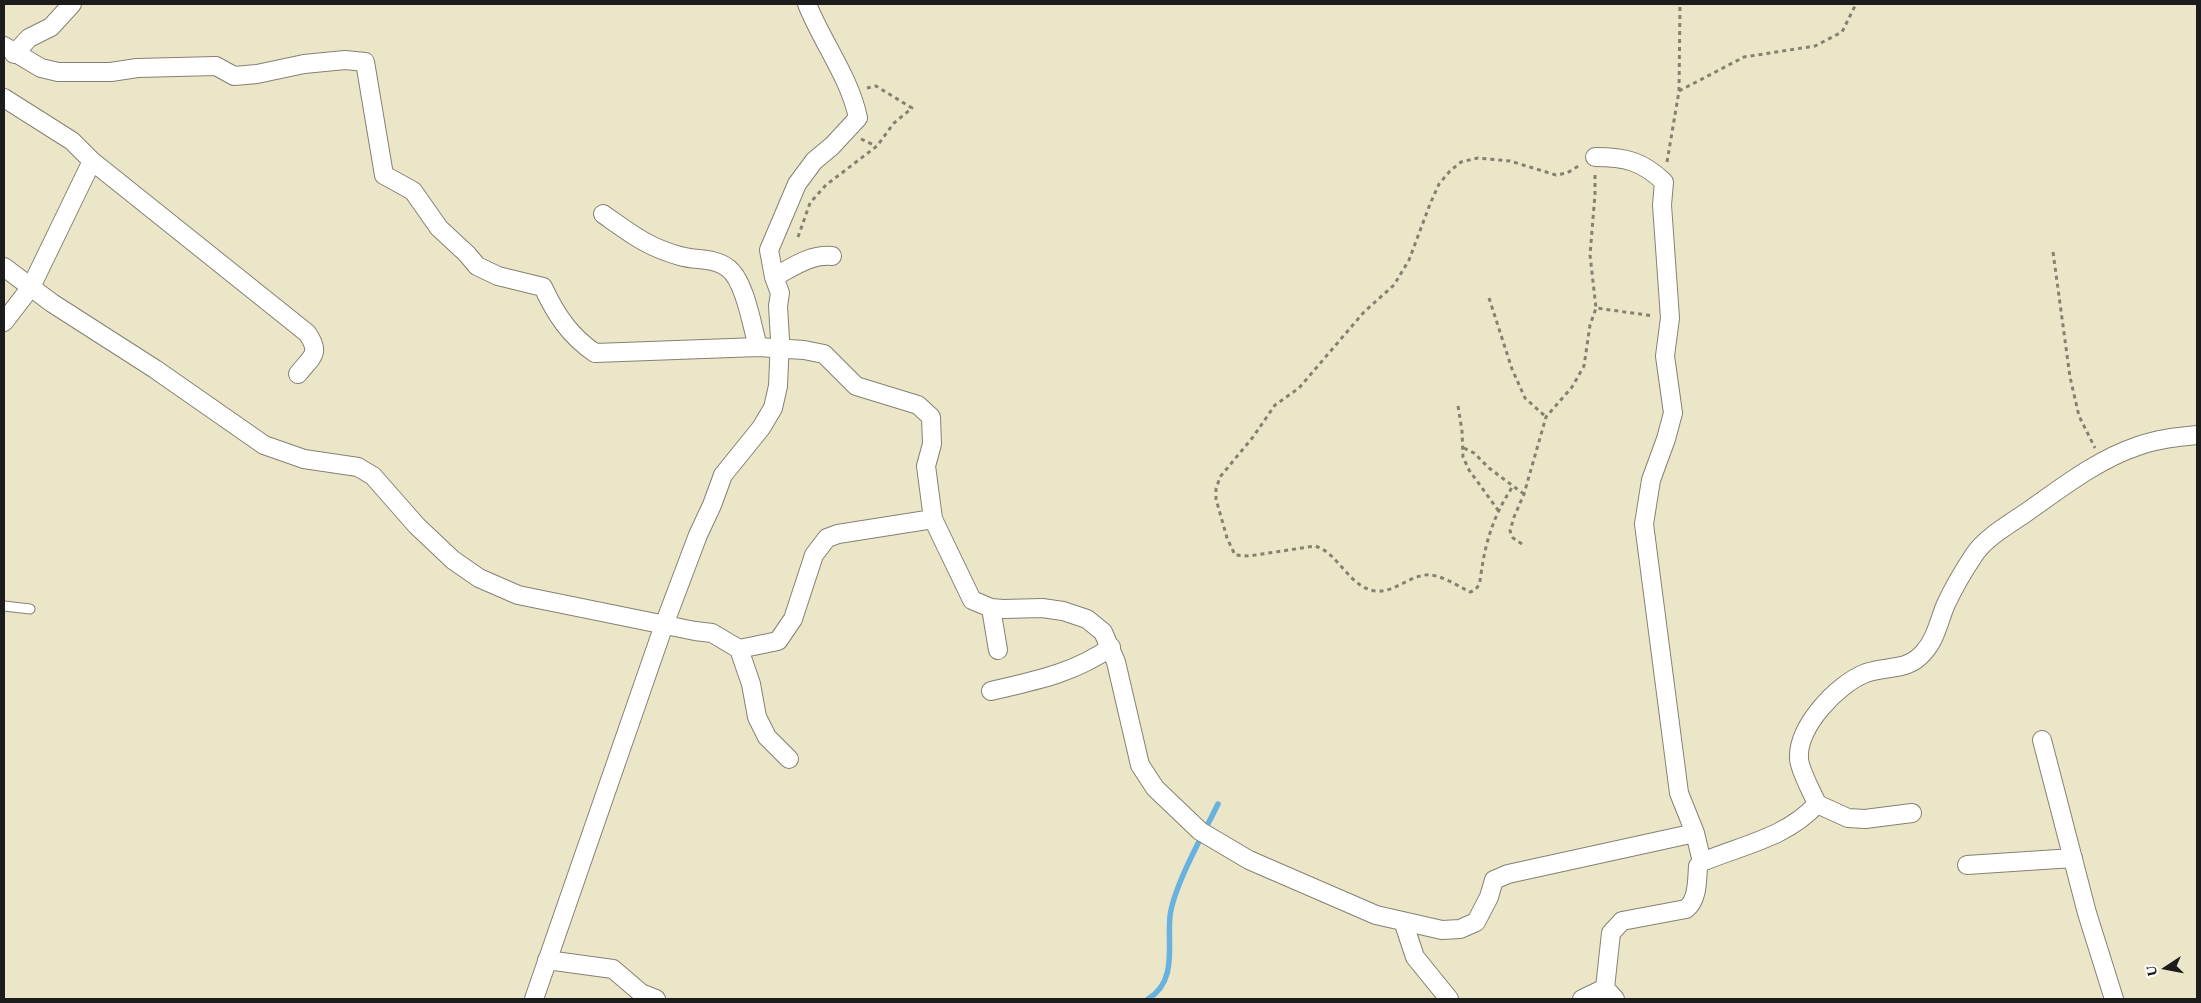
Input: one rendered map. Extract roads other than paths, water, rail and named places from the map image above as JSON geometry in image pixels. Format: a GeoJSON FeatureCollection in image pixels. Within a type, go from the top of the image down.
{"type":"FeatureCollection","features":[{"type":"Feature","properties":{"kind":"street"},"geometry":{"type":"LineString","coordinates":[[9,50],[51,27],[72,4]]}},
{"type":"Feature","properties":{"kind":"street"},"geometry":{"type":"LineString","coordinates":[[534,999],[664,625],[723,475],[761,428],[773,408],[778,386],[778,306],[780,293],[774,277],[769,250],[797,184],[814,160],[832,146],[858,118],[855,103],[807,4]]}},
{"type":"Feature","properties":{"kind":"street"},"geometry":{"type":"LineString","coordinates":[[9,50],[41,68],[58,72],[111,72],[137,68],[216,66],[234,76],[257,74],[304,64],[345,60],[365,62],[384,176],[413,191],[439,228],[477,266],[498,276],[543,287],[561,322],[585,346],[595,353],[779,347],[824,354],[856,386],[918,405],[931,417],[932,444],[926,466],[933,519],[972,600],[991,608],[1063,610],[1087,619],[1103,632],[1111,648],[1123,686],[1127,717],[1140,765],[1155,788],[1208,835],[1249,860],[1376,915],[1442,930],[1460,929],[1476,922],[1489,897],[1494,880],[1508,874],[1695,833]]}},
{"type":"Feature","properties":{"kind":"street"},"geometry":{"type":"LineString","coordinates":[[4,98],[72,141],[92,161],[307,334],[315,344],[315,352],[298,374]]}},
{"type":"Feature","properties":{"kind":"street"},"geometry":{"type":"LineString","coordinates":[[1595,158],[1615,157],[1637,162],[1664,182],[1662,206],[1670,318],[1665,356],[1673,413],[1651,480],[1644,524],[1679,793],[1695,833],[1702,862]]}},
{"type":"Feature","properties":{"kind":"street"},"geometry":{"type":"LineString","coordinates":[[4,322],[31,287],[92,161]]}},
{"type":"Feature","properties":{"kind":"street"},"geometry":{"type":"LineString","coordinates":[[603,214],[645,244],[682,257],[714,261],[729,269],[738,283],[744,298],[758,347]]}},
{"type":"Feature","properties":{"kind":"street"},"geometry":{"type":"LineString","coordinates":[[774,277],[810,258],[820,255],[832,256]]}},
{"type":"Feature","properties":{"kind":"street"},"geometry":{"type":"LineString","coordinates":[[4,267],[264,445],[304,459],[358,467],[373,476],[417,526],[454,560],[479,578],[518,595],[712,633],[739,649],[746,665],[757,717],[767,737],[789,759]]}},
{"type":"Feature","properties":{"kind":"street"},"geometry":{"type":"LineString","coordinates":[[1912,813],[1865,819],[1848,818],[1817,804],[1799,760],[1801,742],[1808,723],[1837,693],[1854,679],[1882,668],[1909,665],[1918,659],[1926,650],[1947,603],[1976,553],[2008,525],[2103,461],[2137,446],[2197,435]]}},
{"type":"Feature","properties":{"kind":"street"},"geometry":{"type":"LineString","coordinates":[[739,649],[778,641],[793,619],[814,555],[827,538],[838,534],[933,519]]}},
{"type":"Feature","properties":{"kind":"street"},"geometry":{"type":"LineString","coordinates":[[991,608],[998,650]]}},
{"type":"Feature","properties":{"kind":"street"},"geometry":{"type":"LineString","coordinates":[[991,691],[1071,670],[1093,660],[1111,648]]}},
{"type":"Feature","properties":{"kind":"street"},"geometry":{"type":"LineString","coordinates":[[2042,740],[2087,913],[2114,999]]}},
{"type":"Feature","properties":{"kind":"street"},"geometry":{"type":"LineString","coordinates":[[1582,999],[1610,994],[1611,933],[1622,921],[1686,909],[1691,905],[1694,898],[1698,866],[1702,862],[1765,839],[1792,826],[1807,815],[1817,804]]}},
{"type":"Feature","properties":{"kind":"street"},"geometry":{"type":"LineString","coordinates":[[1967,865],[2073,858]]}},
{"type":"Feature","properties":{"kind":"street"},"geometry":{"type":"LineString","coordinates":[[1403,921],[1416,958],[1449,999]]}},
{"type":"Feature","properties":{"kind":"street"},"geometry":{"type":"LineString","coordinates":[[547,960],[613,969],[641,994],[656,999]]}},
{"type":"Feature","properties":{"kind":"lane"},"geometry":{"type":"LineString","coordinates":[[4,606],[30,609]]}},
{"type":"Feature","properties":{"kind":"waterway"},"geometry":{"type":"LineString","coordinates":[[1148,999],[1164,983],[1167,972],[1170,916],[1177,889],[1218,804]]}}]}
